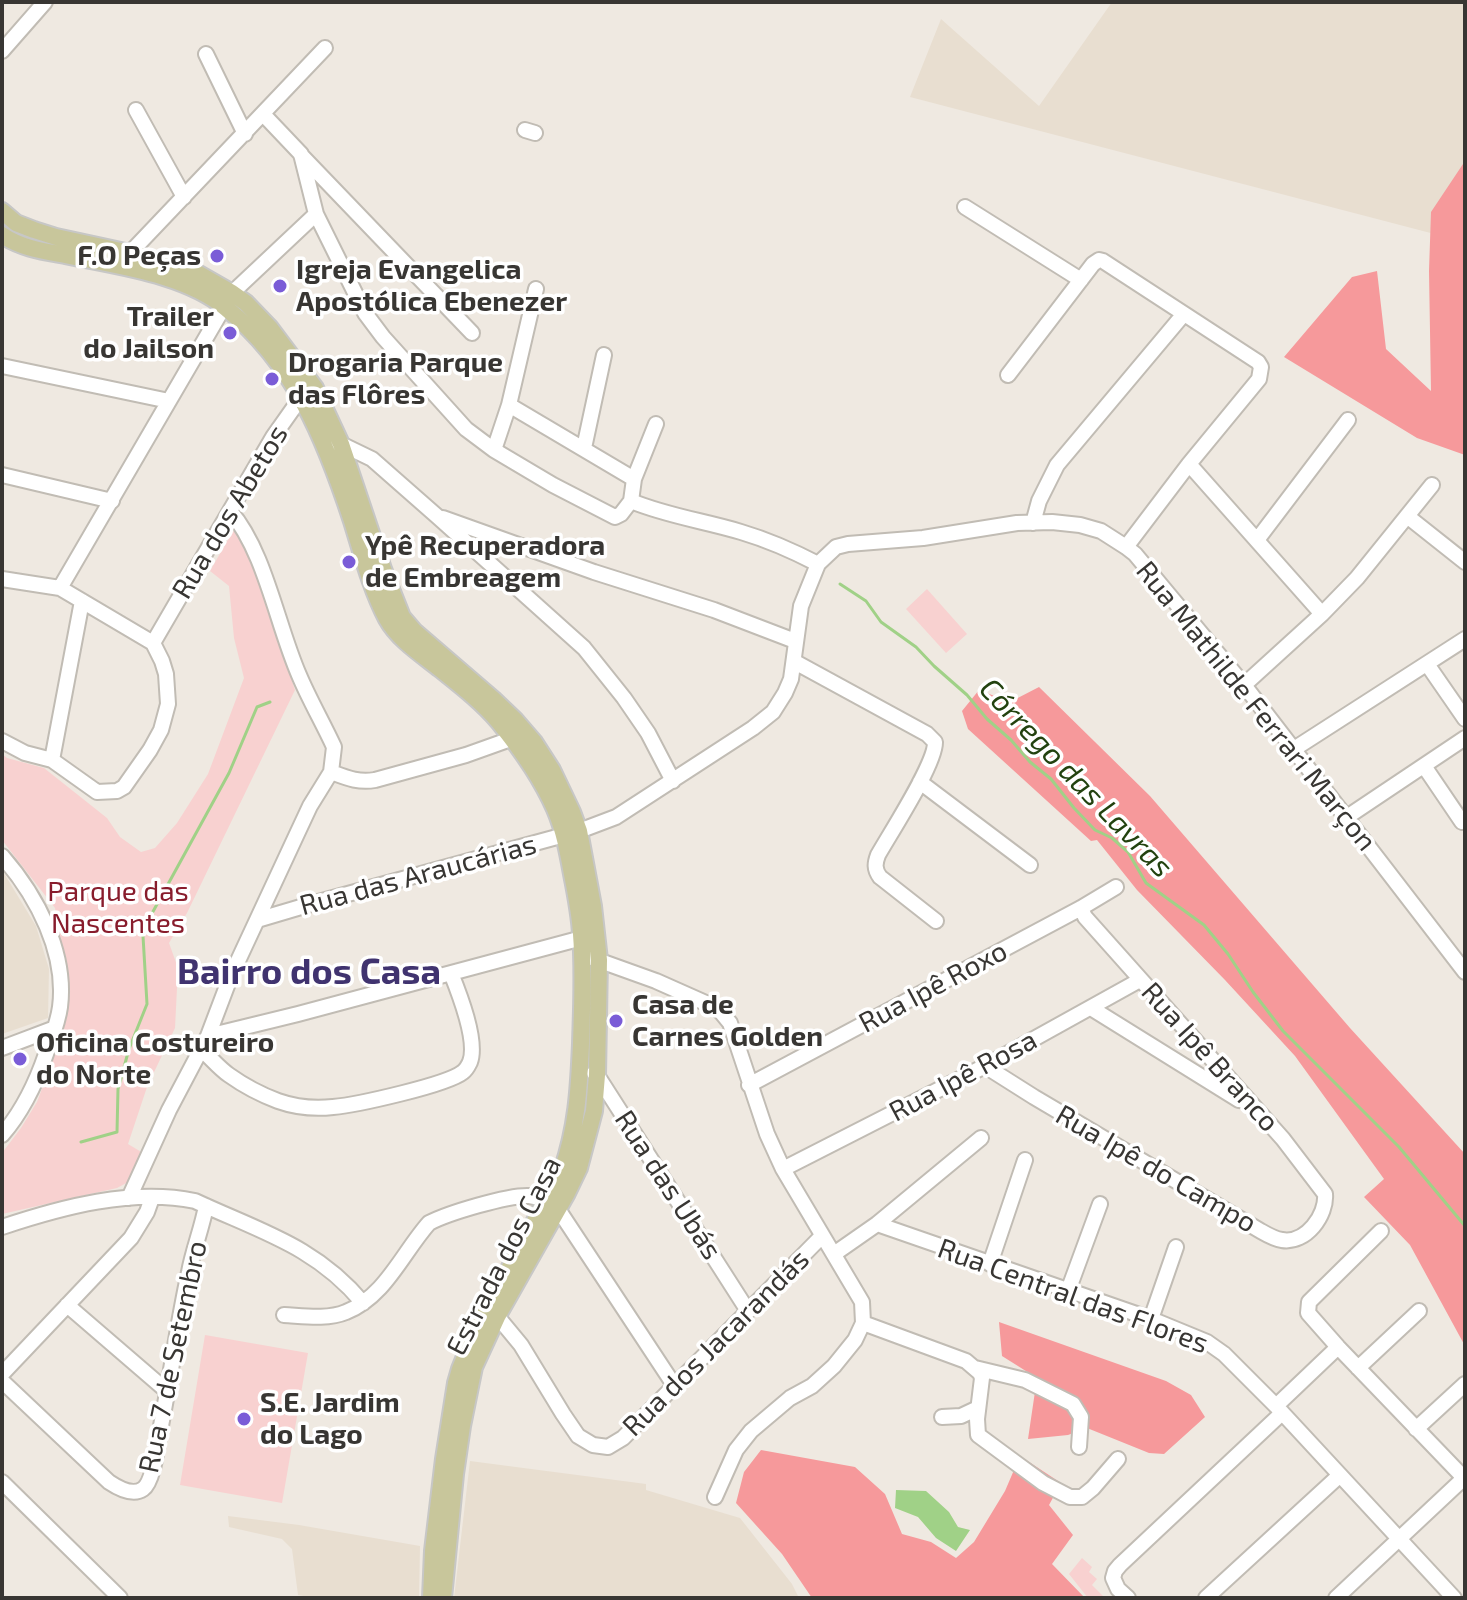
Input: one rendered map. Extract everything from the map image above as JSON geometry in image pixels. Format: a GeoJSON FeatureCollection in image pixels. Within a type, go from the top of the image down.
{"type":"FeatureCollection","features":[{"type":"Feature","properties":{"kind":"main road","name":"Estrada dos Casa"},"geometry":{"type":"LineString","coordinates":[[2,211],[16,223],[126,260],[228,300],[251,331],[308,392],[333,445],[382,609],[389,622],[410,636],[496,719],[519,736],[556,811],[571,833],[580,917],[599,960],[594,1111],[579,1168],[552,1205],[493,1311],[467,1349],[456,1383],[458,1411],[443,1598]]}},
{"type":"Feature","properties":{"kind":"main road","name":"Estrada dos Casa"},"geometry":{"type":"LineString","coordinates":[[2,235],[20,245],[126,260]]}},
{"type":"Feature","properties":{"kind":"main road","name":"Estrada dos Casa"},"geometry":{"type":"LineString","coordinates":[[552,1205],[570,1148],[578,1109],[582,956],[590,937]]}},
{"type":"Feature","properties":{"kind":"main road","name":"Estrada dos Casa"},"geometry":{"type":"LineString","coordinates":[[431,1598],[433,1551],[458,1411]]}},
{"type":"Feature","properties":{"kind":"street"},"geometry":{"type":"LineString","coordinates":[[2,51],[45,2]]}},
{"type":"Feature","properties":{"kind":"street"},"geometry":{"type":"LineString","coordinates":[[126,260],[325,48]]}},
{"type":"Feature","properties":{"kind":"street"},"geometry":{"type":"LineString","coordinates":[[206,54],[245,134]]}},
{"type":"Feature","properties":{"kind":"street"},"geometry":{"type":"LineString","coordinates":[[136,110],[184,197]]}},
{"type":"Feature","properties":{"kind":"street"},"geometry":{"type":"LineString","coordinates":[[263,114],[472,333]]}},
{"type":"Feature","properties":{"kind":"street"},"geometry":{"type":"LineString","coordinates":[[301,154],[316,214],[370,321],[466,429],[494,450],[553,485],[612,517],[618,517],[631,501],[634,479],[656,424]]}},
{"type":"Feature","properties":{"kind":"street"},"geometry":{"type":"LineString","coordinates":[[965,207],[1081,280]]}},
{"type":"Feature","properties":{"kind":"street"},"geometry":{"type":"LineString","coordinates":[[60,588],[228,300],[316,214]]}},
{"type":"Feature","properties":{"kind":"street"},"geometry":{"type":"LineString","coordinates":[[1008,375],[1099,260],[1258,362],[1261,372],[1259,379],[1126,547]]}},
{"type":"Feature","properties":{"kind":"street"},"geometry":{"type":"LineString","coordinates":[[494,450],[509,405],[536,289]]}},
{"type":"Feature","properties":{"kind":"street"},"geometry":{"type":"LineString","coordinates":[[1033,523],[1039,501],[1057,465],[1183,315]]}},
{"type":"Feature","properties":{"kind":"street"},"geometry":{"type":"LineString","coordinates":[[584,448],[604,355]]}},
{"type":"Feature","properties":{"kind":"street"},"geometry":{"type":"LineString","coordinates":[[2,366],[169,401]]}},
{"type":"Feature","properties":{"kind":"street","name":"Rua dos Abetos"},"geometry":{"type":"LineString","coordinates":[[153,643],[273,437],[308,392]]}},
{"type":"Feature","properties":{"kind":"street"},"geometry":{"type":"LineString","coordinates":[[509,405],[634,479]]}},
{"type":"Feature","properties":{"kind":"street"},"geometry":{"type":"LineString","coordinates":[[1257,540],[1348,420]]}},
{"type":"Feature","properties":{"kind":"street"},"geometry":{"type":"LineString","coordinates":[[333,445],[372,459],[584,648],[640,721],[673,781]]}},
{"type":"Feature","properties":{"kind":"street"},"geometry":{"type":"LineString","coordinates":[[1189,464],[1322,614]]}},
{"type":"Feature","properties":{"kind":"street"},"geometry":{"type":"LineString","coordinates":[[2,475],[112,501]]}},
{"type":"Feature","properties":{"kind":"street"},"geometry":{"type":"LineString","coordinates":[[1244,685],[1357,578],[1432,485]]}},
{"type":"Feature","properties":{"kind":"street"},"geometry":{"type":"LineString","coordinates":[[571,833],[616,817],[773,712],[785,693],[795,662],[801,606],[818,564],[750,535],[666,514],[631,501]]}},
{"type":"Feature","properties":{"kind":"street"},"geometry":{"type":"LineString","coordinates":[[129,1198],[169,1110],[202,1050],[230,978],[310,806],[331,772],[334,747],[299,676],[246,532],[230,511]]}},
{"type":"Feature","properties":{"kind":"street"},"geometry":{"type":"LineString","coordinates":[[1407,516],[1465,562]]}},
{"type":"Feature","properties":{"kind":"street"},"geometry":{"type":"LineString","coordinates":[[438,517],[714,610],[795,641]]}},
{"type":"Feature","properties":{"kind":"street","name":"Rua Mathilde Ferrari Marçon"},"geometry":{"type":"LineString","coordinates":[[818,564],[836,547],[848,544],[923,538],[1017,523],[1080,525],[1101,531],[1135,554],[1244,685],[1465,972]]}},
{"type":"Feature","properties":{"kind":"street"},"geometry":{"type":"LineString","coordinates":[[481,555],[493,536]]}},
{"type":"Feature","properties":{"kind":"street"},"geometry":{"type":"LineString","coordinates":[[2,579],[60,588],[153,643],[166,674],[168,704],[161,730],[150,750],[124,787],[117,791],[97,792],[52,760],[25,753],[2,741]]}},
{"type":"Feature","properties":{"kind":"street"},"geometry":{"type":"LineString","coordinates":[[52,760],[82,601]]}},
{"type":"Feature","properties":{"kind":"street"},"geometry":{"type":"LineString","coordinates":[[1294,749],[1465,639]]}},
{"type":"Feature","properties":{"kind":"street"},"geometry":{"type":"LineString","coordinates":[[795,662],[935,742],[935,749],[920,782],[878,855],[875,869],[880,877],[936,921]]}},
{"type":"Feature","properties":{"kind":"street"},"geometry":{"type":"LineString","coordinates":[[1427,664],[1465,719]]}},
{"type":"Feature","properties":{"kind":"street"},"geometry":{"type":"LineString","coordinates":[[331,772],[365,782],[466,755],[519,736]]}},
{"type":"Feature","properties":{"kind":"street"},"geometry":{"type":"LineString","coordinates":[[1347,817],[1465,738]]}},
{"type":"Feature","properties":{"kind":"street"},"geometry":{"type":"LineString","coordinates":[[1424,766],[1462,822]]}},
{"type":"Feature","properties":{"kind":"street"},"geometry":{"type":"LineString","coordinates":[[920,782],[1030,865]]}},
{"type":"Feature","properties":{"kind":"street","name":"Rua das Araucárias"},"geometry":{"type":"LineString","coordinates":[[257,920],[571,833]]}},
{"type":"Feature","properties":{"kind":"street"},"geometry":{"type":"LineString","coordinates":[[2,856],[18,874],[37,907],[53,942],[61,978],[60,1007],[43,1065],[28,1097],[2,1135]]}},
{"type":"Feature","properties":{"kind":"street","name":"Rua Ipê Roxo"},"geometry":{"type":"LineString","coordinates":[[749,1085],[1116,887]]}},
{"type":"Feature","properties":{"kind":"street","name":"Rua Ipê Branco"},"geometry":{"type":"LineString","coordinates":[[1081,908],[1085,917],[1250,1101],[1320,1186],[1325,1194],[1324,1211]]}},
{"type":"Feature","properties":{"kind":"street"},"geometry":{"type":"LineString","coordinates":[[208,1036],[590,937]]}},
{"type":"Feature","properties":{"kind":"street"},"geometry":{"type":"LineString","coordinates":[[582,956],[656,981],[710,1005],[730,1023],[749,1085],[783,1169],[862,1302],[863,1323],[855,1340],[834,1366],[812,1386],[790,1398],[751,1431],[736,1450],[715,1497]]}},
{"type":"Feature","properties":{"kind":"street"},"geometry":{"type":"LineString","coordinates":[[202,1050],[229,1075],[278,1101],[296,1106],[331,1108],[454,1077],[466,1070],[472,1043],[451,973]]}},
{"type":"Feature","properties":{"kind":"street","name":"Rua Ipê Rosa"},"geometry":{"type":"LineString","coordinates":[[783,1169],[985,1066],[1140,980]]}},
{"type":"Feature","properties":{"kind":"street"},"geometry":{"type":"LineString","coordinates":[[1091,1008],[1239,1100],[1250,1101]]}},
{"type":"Feature","properties":{"kind":"street"},"geometry":{"type":"LineString","coordinates":[[2,1048],[55,1028]]}},
{"type":"Feature","properties":{"kind":"street"},"geometry":{"type":"LineString","coordinates":[[193,1065],[229,1075]]}},
{"type":"Feature","properties":{"kind":"street","name":"Rua Ipê do Campo"},"geometry":{"type":"LineString","coordinates":[[985,1066],[1073,1121],[1276,1238],[1285,1241],[1303,1235],[1324,1211]]}},
{"type":"Feature","properties":{"kind":"street"},"geometry":{"type":"LineString","coordinates":[[580,1067],[597,1075]]}},
{"type":"Feature","properties":{"kind":"street","name":"Rua das Ubás"},"geometry":{"type":"LineString","coordinates":[[597,1075],[748,1311]]}},
{"type":"Feature","properties":{"kind":"street"},"geometry":{"type":"LineString","coordinates":[[834,1254],[877,1224],[981,1138]]}},
{"type":"Feature","properties":{"kind":"street"},"geometry":{"type":"LineString","coordinates":[[990,1264],[1025,1160]]}},
{"type":"Feature","properties":{"kind":"street"},"geometry":{"type":"LineString","coordinates":[[284,1315],[327,1316],[344,1313],[375,1293],[429,1223],[461,1210],[531,1196],[552,1205],[674,1385]]}},
{"type":"Feature","properties":{"kind":"street"},"geometry":{"type":"LineString","coordinates":[[2,1227],[80,1206],[129,1198],[182,1198],[305,1251],[349,1287],[363,1303]]}},
{"type":"Feature","properties":{"kind":"street"},"geometry":{"type":"LineString","coordinates":[[2,1374],[131,1238],[152,1198]]}},
{"type":"Feature","properties":{"kind":"street"},"geometry":{"type":"LineString","coordinates":[[1068,1291],[1100,1204]]}},
{"type":"Feature","properties":{"kind":"street","name":"Rua 7 de Setembro"},"geometry":{"type":"LineString","coordinates":[[2,1381],[109,1482],[126,1491],[143,1489],[152,1470],[189,1271],[206,1206]]}},
{"type":"Feature","properties":{"kind":"street","name":"Rua Central das Flores"},"geometry":{"type":"LineString","coordinates":[[877,1224],[1151,1319],[1207,1342],[1224,1354],[1279,1410],[1454,1598]]}},
{"type":"Feature","properties":{"kind":"street"},"geometry":{"type":"LineString","coordinates":[[1336,1598],[1464,1479],[1308,1313],[1309,1302],[1381,1231]]}},
{"type":"Feature","properties":{"kind":"street","name":"Rua dos Jacarandás"},"geometry":{"type":"LineString","coordinates":[[493,1311],[521,1345],[578,1436],[593,1445],[608,1447],[623,1438],[822,1236]]}},
{"type":"Feature","properties":{"kind":"street"},"geometry":{"type":"LineString","coordinates":[[1151,1319],[1176,1247]]}},
{"type":"Feature","properties":{"kind":"street"},"geometry":{"type":"LineString","coordinates":[[67,1305],[168,1392]]}},
{"type":"Feature","properties":{"kind":"street"},"geometry":{"type":"LineString","coordinates":[[1358,1368],[1419,1311]]}},
{"type":"Feature","properties":{"kind":"street"},"geometry":{"type":"LineString","coordinates":[[863,1323],[966,1361],[975,1368],[982,1378],[978,1435],[1043,1483],[1070,1497],[1082,1497],[1118,1459]]}},
{"type":"Feature","properties":{"kind":"street"},"geometry":{"type":"LineString","coordinates":[[1128,1598],[1118,1589],[1113,1578],[1120,1565],[1279,1410],[1338,1347]]}},
{"type":"Feature","properties":{"kind":"street"},"geometry":{"type":"LineString","coordinates":[[975,1368],[1025,1380],[1073,1404],[1081,1417],[1079,1447]]}},
{"type":"Feature","properties":{"kind":"street"},"geometry":{"type":"LineString","coordinates":[[1416,1429],[1465,1384]]}},
{"type":"Feature","properties":{"kind":"street"},"geometry":{"type":"LineString","coordinates":[[942,1417],[961,1416],[978,1408]]}},
{"type":"Feature","properties":{"kind":"street"},"geometry":{"type":"LineString","coordinates":[[1206,1598],[1340,1475]]}},
{"type":"Feature","properties":{"kind":"street"},"geometry":{"type":"LineString","coordinates":[[2,1482],[120,1598]]}},
{"type":"Feature","properties":{"kind":"shaded area"},"geometry":{"type":"Polygon","coordinates":[[[1112,2],[1465,2],[1465,242],[910,97],[941,19],[1039,106],[1112,2]]]}},
{"type":"Feature","properties":{"kind":"shaded area"},"geometry":{"type":"Polygon","coordinates":[[[1465,161],[1465,455],[1417,438],[1284,357],[1352,277],[1377,271],[1386,349],[1431,391],[1431,212],[1465,161]]]}},
{"type":"Feature","properties":{"kind":"shaded area"},"geometry":{"type":"Polygon","coordinates":[[[1039,687],[1150,796],[1350,1028],[1465,1154],[1465,1346],[1410,1245],[1364,1197],[1384,1179],[1295,1056],[1137,890],[1097,840],[1091,841],[968,729],[962,711],[979,690],[1010,702],[1039,687]]]}},
{"type":"Feature","properties":{"kind":"shaded area"},"geometry":{"type":"Polygon","coordinates":[[[2,870],[36,926],[49,969],[48,1018],[2,1034],[2,870]]]}},
{"type":"Feature","properties":{"kind":"shaded area"},"geometry":{"type":"Polygon","coordinates":[[[999,1322],[1166,1381],[1191,1395],[1205,1417],[1164,1454],[1149,1453],[1087,1428],[1068,1435],[1028,1439],[1037,1378],[1002,1356],[999,1322]]]}},
{"type":"Feature","properties":{"kind":"shaded area"},"geometry":{"type":"Polygon","coordinates":[[[761,1450],[855,1467],[885,1494],[902,1534],[931,1542],[956,1558],[974,1542],[1005,1491],[1020,1456],[1061,1483],[1049,1505],[1073,1535],[1052,1564],[1085,1598],[812,1598],[782,1554],[736,1503],[744,1472],[761,1450]]]}},
{"type":"Feature","properties":{"kind":"shaded area"},"geometry":{"type":"Polygon","coordinates":[[[470,1461],[646,1484],[646,1490],[740,1518],[792,1584],[799,1598],[454,1598],[470,1461]]]}},
{"type":"Feature","properties":{"kind":"shaded area"},"geometry":{"type":"Polygon","coordinates":[[[896,1490],[926,1491],[949,1512],[958,1527],[970,1530],[956,1551],[936,1538],[918,1517],[895,1508],[896,1490]]]}},
{"type":"Feature","properties":{"kind":"shaded area"},"geometry":{"type":"Polygon","coordinates":[[[228,1516],[420,1546],[419,1598],[314,1598],[298,1595],[292,1549],[282,1539],[229,1527],[228,1516]]]}},
{"type":"Feature","properties":{"kind":"green space","name":"Parque das Nascentes"},"geometry":{"type":"Polygon","coordinates":[[[233,531],[261,580],[295,690],[187,913],[169,943],[178,968],[175,1028],[147,1087],[128,1144],[143,1153],[130,1181],[117,1188],[2,1214],[2,1153],[37,1102],[57,1049],[70,992],[55,908],[2,840],[2,754],[44,768],[107,818],[120,837],[141,852],[155,848],[177,823],[208,774],[244,678],[234,638],[229,586],[210,571],[233,531]]]}},
{"type":"Feature","properties":{"kind":"green space"},"geometry":{"type":"Polygon","coordinates":[[[927,589],[967,634],[946,653],[906,609],[927,589]]]}},
{"type":"Feature","properties":{"kind":"green space","name":"S.E. Jardim do Lago"},"geometry":{"type":"Polygon","coordinates":[[[205,1335],[308,1353],[282,1503],[180,1485],[205,1335]]]}},
{"type":"Feature","properties":{"kind":"green space"},"geometry":{"type":"Polygon","coordinates":[[[1082,1558],[1092,1567],[1089,1572],[1097,1579],[1092,1585],[1105,1598],[1088,1598],[1069,1574],[1082,1558]]]}},
{"type":"Feature","properties":{"kind":"waterway","name":"Córrego das Lavras"},"geometry":{"type":"LineString","coordinates":[[840,584],[866,601],[881,622],[916,647],[967,695],[987,719],[1051,779],[1095,830],[1112,838],[1128,852],[1146,883],[1204,925],[1283,1031],[1399,1147],[1465,1226]]}},
{"type":"Feature","properties":{"kind":"waterway"},"geometry":{"type":"LineString","coordinates":[[81,1142],[117,1132],[118,1089],[129,1049],[147,1004],[143,936],[150,917],[229,773],[257,707],[270,702]]}},
{"type":"Feature","properties":{"kind":"place","name":"F.O Peças"},"geometry":{"type":"Point","coordinates":[217,256]}},
{"type":"Feature","properties":{"kind":"place","name":"Igreja Evangelica Apostólica Ebenezer"},"geometry":{"type":"Point","coordinates":[280,286]}},
{"type":"Feature","properties":{"kind":"place","name":"Trailer do Jailson"},"geometry":{"type":"Point","coordinates":[230,333]}},
{"type":"Feature","properties":{"kind":"place","name":"Drogaria Parque das Flôres"},"geometry":{"type":"Point","coordinates":[272,379]}},
{"type":"Feature","properties":{"kind":"place","name":"Ypê Recuperadora de Embreagem"},"geometry":{"type":"Point","coordinates":[349,562]}},
{"type":"Feature","properties":{"kind":"place","name":"Casa de Carnes Golden"},"geometry":{"type":"Point","coordinates":[616,1021]}},
{"type":"Feature","properties":{"kind":"place","name":"Oficina Costureiro do Norte"},"geometry":{"type":"Point","coordinates":[20,1059]}},
{"type":"Feature","properties":{"kind":"place","name":"S.E. Jardim do Lago"},"geometry":{"type":"Point","coordinates":[244,1419]}},
{"type":"Feature","properties":{"kind":"district","name":"Bairro dos Casa"},"geometry":{"type":"Point","coordinates":[309,972]}}]}
